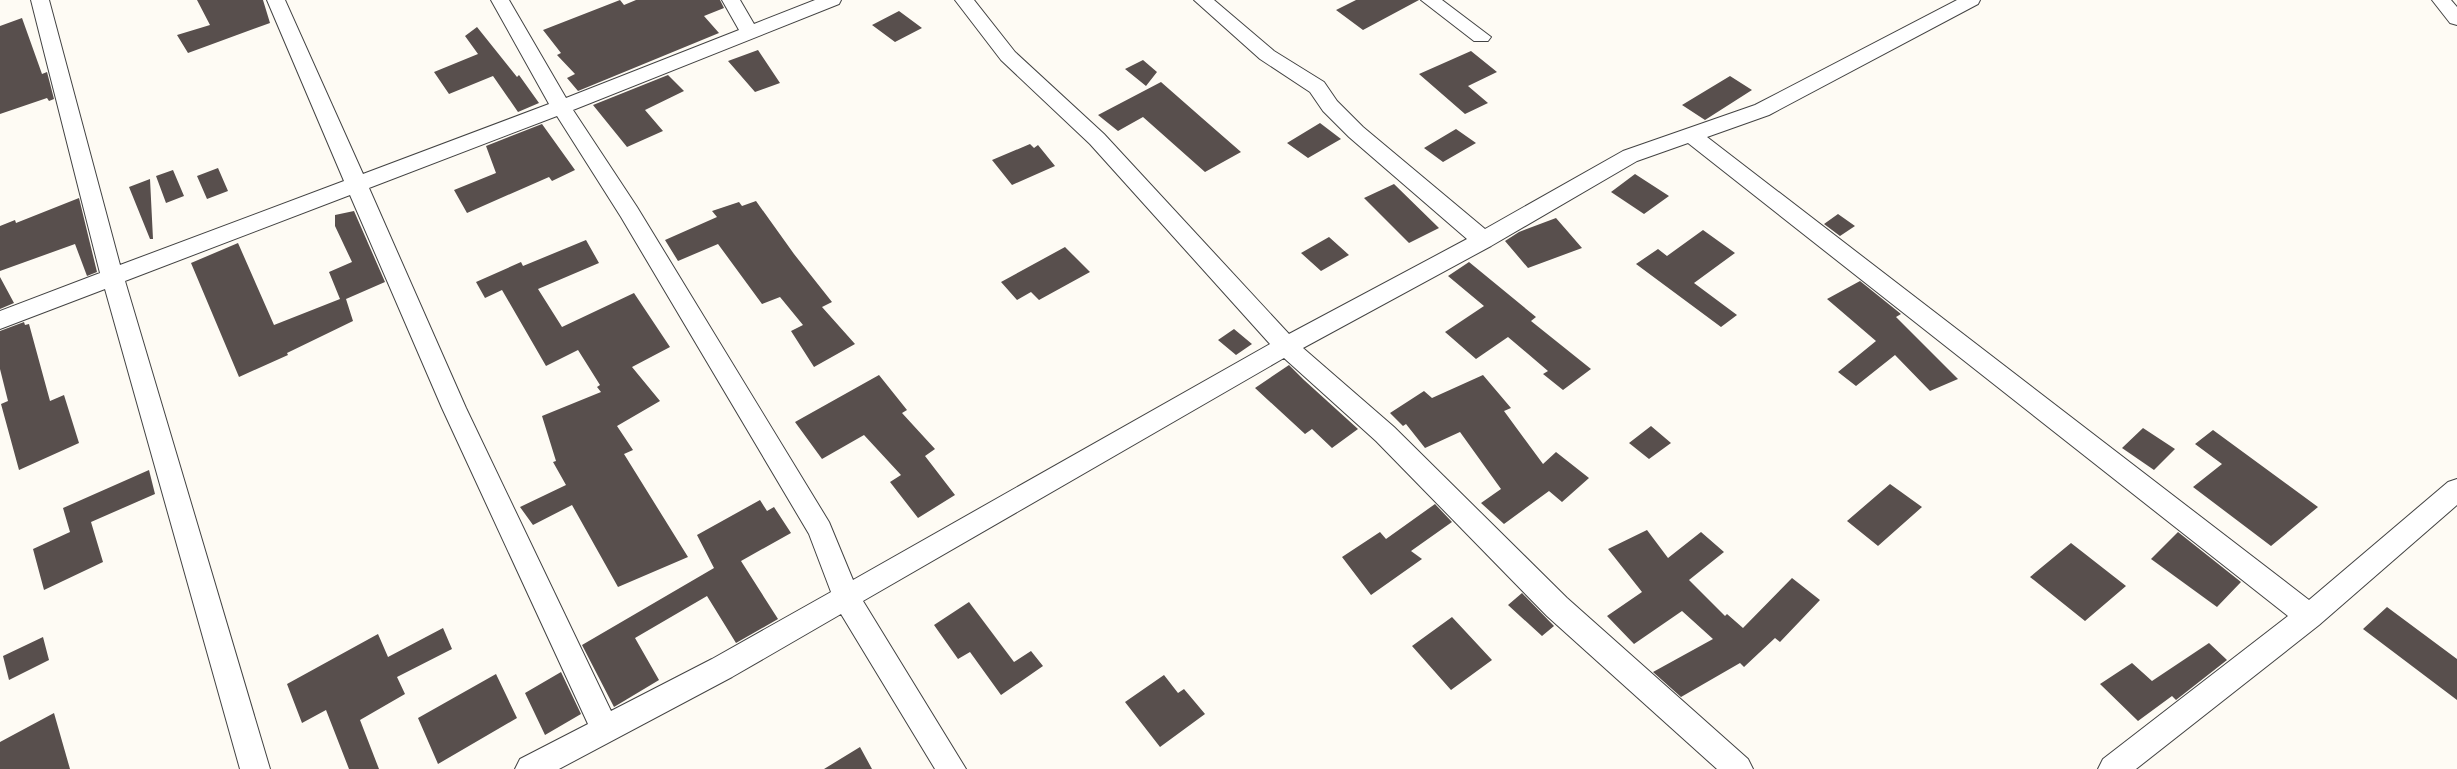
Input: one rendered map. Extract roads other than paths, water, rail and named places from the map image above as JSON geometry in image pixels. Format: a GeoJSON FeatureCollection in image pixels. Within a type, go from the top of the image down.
{"type":"FeatureCollection","features":[{"type":"Feature","properties":{"kind":"street"},"geometry":{"type":"LineString","coordinates":[[40,0],[112,276],[255,769]]}},
{"type":"Feature","properties":{"kind":"street"},"geometry":{"type":"LineString","coordinates":[[276,0],[355,186],[454,408],[605,729]]}},
{"type":"Feature","properties":{"kind":"street"},"geometry":{"type":"LineString","coordinates":[[500,0],[561,107],[629,212],[820,530],[846,597],[951,769]]}},
{"type":"Feature","properties":{"kind":"street"},"geometry":{"type":"LineString","coordinates":[[731,0],[749,31]]}},
{"type":"Feature","properties":{"kind":"street"},"geometry":{"type":"LineString","coordinates":[[0,320],[561,107],[832,0]]}},
{"type":"Feature","properties":{"kind":"street"},"geometry":{"type":"LineString","coordinates":[[964,0],[1008,56],[1097,139],[1286,346],[1385,434],[1557,607],[1738,769]]}},
{"type":"Feature","properties":{"kind":"street"},"geometry":{"type":"LineString","coordinates":[[1203,0],[1268,55],[1317,87],[1330,106],[1356,132],[1483,240]]}},
{"type":"Feature","properties":{"kind":"street"},"geometry":{"type":"LineString","coordinates":[[1430,0],[1481,37]]}},
{"type":"Feature","properties":{"kind":"street"},"geometry":{"type":"LineString","coordinates":[[530,769],[722,668],[1286,346],[1483,240],[1630,156],[1762,110],[1971,0]]}},
{"type":"Feature","properties":{"kind":"street"},"geometry":{"type":"LineString","coordinates":[[2441,0],[2457,19]]}},
{"type":"Feature","properties":{"kind":"street"},"geometry":{"type":"LineString","coordinates":[[1692,136],[2309,616]]}},
{"type":"Feature","properties":{"kind":"street"},"geometry":{"type":"LineString","coordinates":[[2113,769],[2309,616],[2457,490]]}}]}
